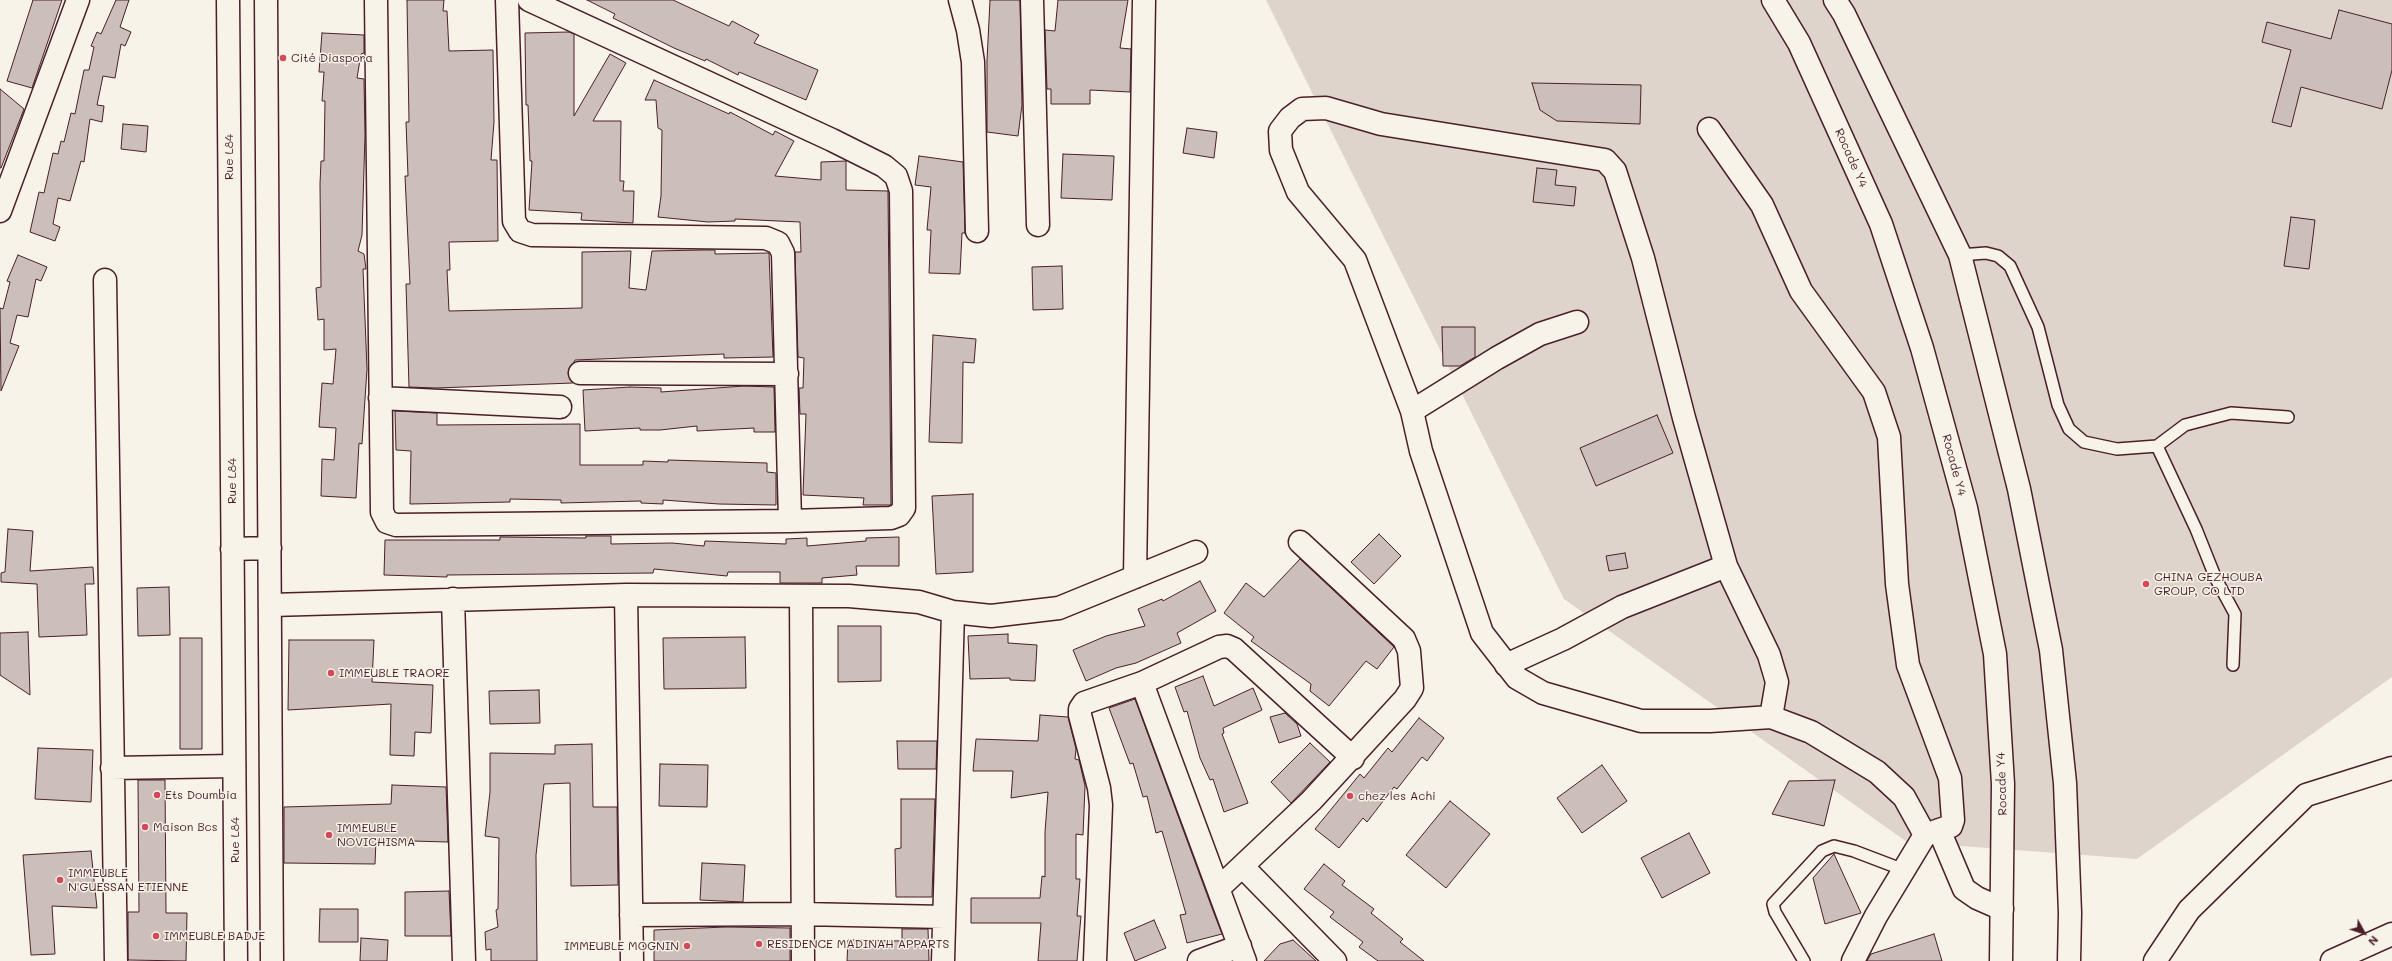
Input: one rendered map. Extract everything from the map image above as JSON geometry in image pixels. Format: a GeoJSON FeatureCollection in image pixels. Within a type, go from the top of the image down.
{"type":"FeatureCollection","features":[{"type":"Feature","properties":{"kind":"main road"},"geometry":{"type":"LineString","coordinates":[[1,205],[78,0]]}},
{"type":"Feature","properties":{"kind":"main road","name":"Rue L84"},"geometry":{"type":"LineString","coordinates":[[228,0],[236,961]]}},
{"type":"Feature","properties":{"kind":"main road"},"geometry":{"type":"LineString","coordinates":[[266,0],[271,605],[272,961]]}},
{"type":"Feature","properties":{"kind":"main road"},"geometry":{"type":"LineString","coordinates":[[376,0],[382,512],[387,522],[396,525],[790,521],[891,518],[899,515],[904,508],[901,191],[896,176],[884,166],[832,140],[529,0]]}},
{"type":"Feature","properties":{"kind":"main road"},"geometry":{"type":"LineString","coordinates":[[507,0],[514,221],[520,231],[532,235],[766,238],[778,243],[783,253],[790,521]]}},
{"type":"Feature","properties":{"kind":"main road"},"geometry":{"type":"LineString","coordinates":[[960,0],[968,30],[973,62],[977,231]]}},
{"type":"Feature","properties":{"kind":"main road"},"geometry":{"type":"LineString","coordinates":[[1032,0],[1038,225]]}},
{"type":"Feature","properties":{"kind":"main road"},"geometry":{"type":"LineString","coordinates":[[1135,577],[1144,0]]}},
{"type":"Feature","properties":{"kind":"main road","name":"Rocade Y4"},"geometry":{"type":"LineString","coordinates":[[1772,0],[1799,43],[1881,224],[1922,348],[1966,508],[1995,654],[2004,784],[2001,961]]}},
{"type":"Feature","properties":{"kind":"main road"},"geometry":{"type":"LineString","coordinates":[[1835,0],[1844,14],[1960,255],[2019,489],[2051,650],[2065,783],[2070,913],[2069,961]]}},
{"type":"Feature","properties":{"kind":"main road"},"geometry":{"type":"LineString","coordinates":[[1771,717],[1777,682],[1769,655],[1726,566],[1684,418],[1643,258],[1615,171],[1605,160],[1381,124],[1326,108],[1302,109],[1290,118],[1280,131],[1281,150],[1298,192],[1355,260],[1412,411],[1421,451],[1482,633],[1517,678],[1543,693],[1641,721],[1710,721],[1771,717],[1811,732],[1877,772],[1904,798],[1932,833],[1964,889],[1977,898],[2002,910]]}},
{"type":"Feature","properties":{"kind":"main road"},"geometry":{"type":"LineString","coordinates":[[1709,129],[1762,205],[1801,291],[1874,392],[1889,437],[1897,584],[1908,665],[1950,778],[1953,820],[1951,826],[1932,833],[1904,870],[1876,916],[1853,961]]}},
{"type":"Feature","properties":{"kind":"main road"},"geometry":{"type":"LineString","coordinates":[[105,280],[116,961]]}},
{"type":"Feature","properties":{"kind":"main road"},"geometry":{"type":"LineString","coordinates":[[1412,411],[1497,358],[1540,334],[1577,322]]}},
{"type":"Feature","properties":{"kind":"main road"},"geometry":{"type":"LineString","coordinates":[[580,373],[787,374]]}},
{"type":"Feature","properties":{"kind":"main road"},"geometry":{"type":"LineString","coordinates":[[380,398],[560,407]]}},
{"type":"Feature","properties":{"kind":"main road"},"geometry":{"type":"LineString","coordinates":[[1220,887],[1243,867],[1353,758],[1405,699],[1412,688],[1410,650],[1404,639],[1300,542]]}},
{"type":"Feature","properties":{"kind":"main road"},"geometry":{"type":"LineString","coordinates":[[232,549],[270,548]]}},
{"type":"Feature","properties":{"kind":"main road"},"geometry":{"type":"LineString","coordinates":[[271,605],[626,595],[801,596],[891,598],[919,602],[953,612],[991,616],[1059,608],[1196,552]]}},
{"type":"Feature","properties":{"kind":"main road"},"geometry":{"type":"LineString","coordinates":[[1506,664],[1563,639],[1622,607],[1726,566]]}},
{"type":"Feature","properties":{"kind":"main road"},"geometry":{"type":"LineString","coordinates":[[626,595],[632,961]]}},
{"type":"Feature","properties":{"kind":"main road"},"geometry":{"type":"LineString","coordinates":[[801,596],[803,961]]}},
{"type":"Feature","properties":{"kind":"main road"},"geometry":{"type":"LineString","coordinates":[[453,599],[464,961]]}},
{"type":"Feature","properties":{"kind":"main road"},"geometry":{"type":"LineString","coordinates":[[943,961],[953,612]]}},
{"type":"Feature","properties":{"kind":"main road"},"geometry":{"type":"LineString","coordinates":[[1095,961],[1101,805],[1080,709],[1084,703],[1142,683],[1219,647],[1227,646],[1234,649],[1353,758]]}},
{"type":"Feature","properties":{"kind":"main road"},"geometry":{"type":"LineString","coordinates":[[1142,683],[1220,887],[1243,954],[1199,961]]}},
{"type":"Feature","properties":{"kind":"main road"},"geometry":{"type":"LineString","coordinates":[[112,768],[234,766]]}},
{"type":"Feature","properties":{"kind":"main road"},"geometry":{"type":"LineString","coordinates":[[2155,961],[2189,910],[2306,795],[2392,768]]}},
{"type":"Feature","properties":{"kind":"main road"},"geometry":{"type":"LineString","coordinates":[[1243,867],[1335,961]]}},
{"type":"Feature","properties":{"kind":"main road"},"geometry":{"type":"LineString","coordinates":[[631,915],[802,914],[944,917]]}},
{"type":"Feature","properties":{"kind":"main road"},"geometry":{"type":"LineString","coordinates":[[2332,961],[2392,934]]}},
{"type":"Feature","properties":{"kind":"lane"},"geometry":{"type":"LineString","coordinates":[[1960,255],[1986,253],[1998,256],[2010,266],[2038,327],[2058,406],[2069,429],[2084,442],[2117,449],[2157,446],[2185,425],[2231,413],[2288,417]]}},
{"type":"Feature","properties":{"kind":"lane"},"geometry":{"type":"LineString","coordinates":[[2157,446],[2196,529],[2216,579],[2235,614],[2233,665]]}},
{"type":"Feature","properties":{"kind":"lane"},"geometry":{"type":"LineString","coordinates":[[1804,961],[1774,912],[1773,904],[1822,851],[1834,846],[1847,849],[1904,870]]}},
{"type":"Feature","properties":{"kind":"shaded area"},"geometry":{"type":"Polygon","coordinates":[[[1266,0],[2392,0],[2392,677],[2137,859],[1907,842],[1564,599],[1266,0]]]}},
{"type":"Feature","properties":{"kind":"building"},"geometry":{"type":"Polygon","coordinates":[[[33,0],[62,0],[32,88],[7,81],[33,0]]]}},
{"type":"Feature","properties":{"kind":"building"},"geometry":{"type":"Polygon","coordinates":[[[116,0],[129,0],[120,27],[131,32],[125,46],[121,44],[115,78],[103,76],[97,105],[104,106],[102,122],[90,119],[84,162],[81,161],[70,201],[58,198],[53,224],[60,227],[55,241],[30,232],[39,192],[44,193],[53,153],[58,154],[61,141],[64,142],[71,113],[75,114],[84,70],[89,70],[94,47],[91,46],[97,32],[101,34],[116,0]]]}},
{"type":"Feature","properties":{"kind":"building"},"geometry":{"type":"Polygon","coordinates":[[[407,0],[444,0],[443,11],[447,11],[449,51],[493,50],[494,122],[491,160],[497,160],[498,241],[449,242],[450,270],[447,270],[449,311],[582,308],[582,252],[631,251],[629,288],[646,290],[652,251],[715,250],[715,254],[769,253],[773,357],[724,358],[724,354],[575,360],[568,373],[573,383],[436,388],[409,387],[406,284],[410,284],[405,176],[408,176],[406,122],[409,122],[407,0]]]}},
{"type":"Feature","properties":{"kind":"building"},"geometry":{"type":"Polygon","coordinates":[[[587,0],[673,0],[729,26],[732,21],[759,35],[754,43],[818,70],[806,100],[739,72],[738,75],[706,59],[705,61],[674,48],[613,18],[615,14],[587,0]]]}},
{"type":"Feature","properties":{"kind":"building"},"geometry":{"type":"Polygon","coordinates":[[[990,0],[1020,0],[1022,105],[1018,136],[987,132],[987,61],[990,0]]]}},
{"type":"Feature","properties":{"kind":"building"},"geometry":{"type":"Polygon","coordinates":[[[1058,0],[1128,0],[1120,48],[1131,49],[1130,92],[1090,90],[1090,104],[1051,104],[1051,89],[1047,89],[1045,30],[1055,31],[1058,0]]]}},
{"type":"Feature","properties":{"kind":"building"},"geometry":{"type":"Polygon","coordinates":[[[2339,10],[2392,24],[2392,70],[2382,109],[2301,87],[2291,127],[2272,122],[2291,50],[2262,42],[2267,22],[2331,39],[2339,10]]]}},
{"type":"Feature","properties":{"kind":"building"},"geometry":{"type":"Polygon","coordinates":[[[569,32],[574,34],[574,116],[610,54],[626,63],[593,121],[621,121],[620,181],[624,181],[623,191],[634,191],[633,223],[581,220],[582,213],[529,210],[532,161],[530,161],[528,105],[526,105],[525,33],[569,32]]]}},
{"type":"Feature","properties":{"kind":"building"},"geometry":{"type":"Polygon","coordinates":[[[322,33],[364,35],[364,53],[361,54],[357,78],[364,79],[365,135],[362,235],[358,251],[364,254],[366,269],[363,269],[367,369],[362,444],[359,443],[356,498],[321,496],[322,459],[334,460],[336,428],[319,427],[322,383],[333,384],[336,349],[324,350],[324,319],[318,320],[316,288],[321,287],[320,184],[321,161],[324,161],[325,101],[322,101],[324,72],[319,72],[322,33]]]}},
{"type":"Feature","properties":{"kind":"building"},"geometry":{"type":"Polygon","coordinates":[[[654,80],[729,114],[730,112],[773,135],[775,131],[794,141],[775,176],[821,180],[821,162],[846,161],[846,190],[888,191],[891,505],[863,505],[864,498],[803,495],[806,414],[800,414],[799,388],[803,388],[804,358],[798,357],[795,252],[801,252],[800,222],[735,219],[735,221],[708,222],[658,217],[661,196],[662,130],[658,128],[656,100],[645,100],[654,80]]]}},
{"type":"Feature","properties":{"kind":"building"},"geometry":{"type":"Polygon","coordinates":[[[1532,83],[1641,85],[1640,124],[1557,121],[1540,110],[1532,83]]]}},
{"type":"Feature","properties":{"kind":"building"},"geometry":{"type":"Polygon","coordinates":[[[0,89],[24,109],[1,168],[0,168],[0,89]]]}},
{"type":"Feature","properties":{"kind":"building"},"geometry":{"type":"Polygon","coordinates":[[[123,124],[148,126],[146,152],[121,149],[123,124]]]}},
{"type":"Feature","properties":{"kind":"building"},"geometry":{"type":"Polygon","coordinates":[[[1187,128],[1217,132],[1214,158],[1183,153],[1187,128]]]}},
{"type":"Feature","properties":{"kind":"building"},"geometry":{"type":"Polygon","coordinates":[[[1063,154],[1114,156],[1112,200],[1061,198],[1063,154]]]}},
{"type":"Feature","properties":{"kind":"building"},"geometry":{"type":"Polygon","coordinates":[[[919,156],[963,162],[965,233],[962,233],[960,274],[929,273],[931,230],[927,230],[931,187],[915,185],[919,156]]]}},
{"type":"Feature","properties":{"kind":"building"},"geometry":{"type":"Polygon","coordinates":[[[1537,168],[1557,170],[1555,185],[1576,187],[1574,206],[1533,202],[1537,168]]]}},
{"type":"Feature","properties":{"kind":"building"},"geometry":{"type":"Polygon","coordinates":[[[2291,217],[2315,220],[2309,269],[2284,266],[2291,217]]]}},
{"type":"Feature","properties":{"kind":"building"},"geometry":{"type":"Polygon","coordinates":[[[18,255],[47,267],[41,281],[36,279],[28,317],[17,315],[10,343],[19,346],[1,391],[0,308],[3,309],[10,282],[7,281],[18,255]]]}},
{"type":"Feature","properties":{"kind":"building"},"geometry":{"type":"Polygon","coordinates":[[[1062,266],[1063,309],[1033,310],[1032,267],[1062,266]]]}},
{"type":"Feature","properties":{"kind":"building"},"geometry":{"type":"Polygon","coordinates":[[[1442,327],[1475,327],[1475,357],[1460,366],[1443,366],[1442,327]]]}},
{"type":"Feature","properties":{"kind":"building"},"geometry":{"type":"Polygon","coordinates":[[[933,335],[976,339],[974,363],[963,362],[962,443],[929,442],[933,335]]]}},
{"type":"Feature","properties":{"kind":"building"},"geometry":{"type":"Polygon","coordinates":[[[744,386],[774,387],[775,432],[754,432],[754,428],[697,431],[697,426],[660,430],[640,430],[640,428],[585,431],[583,390],[630,387],[661,388],[661,392],[744,386]]]}},
{"type":"Feature","properties":{"kind":"building"},"geometry":{"type":"Polygon","coordinates":[[[395,411],[437,413],[437,425],[580,424],[580,465],[643,465],[643,461],[668,462],[668,460],[767,463],[767,472],[776,473],[776,505],[719,504],[663,500],[663,504],[641,503],[641,501],[561,503],[561,500],[510,499],[510,502],[410,504],[411,451],[396,450],[395,411]]]}},
{"type":"Feature","properties":{"kind":"building"},"geometry":{"type":"Polygon","coordinates":[[[1657,415],[1673,453],[1596,486],[1580,448],[1657,415]]]}},
{"type":"Feature","properties":{"kind":"building"},"geometry":{"type":"Polygon","coordinates":[[[973,494],[973,572],[936,574],[932,496],[973,494]]]}},
{"type":"Feature","properties":{"kind":"building"},"geometry":{"type":"Polygon","coordinates":[[[8,529],[33,531],[30,571],[93,567],[94,584],[85,584],[87,635],[39,637],[37,584],[1,582],[1,573],[5,572],[8,529]]]}},
{"type":"Feature","properties":{"kind":"building"},"geometry":{"type":"Polygon","coordinates":[[[1379,534],[1401,556],[1374,584],[1351,562],[1379,534]]]}},
{"type":"Feature","properties":{"kind":"building"},"geometry":{"type":"Polygon","coordinates":[[[586,536],[611,536],[611,544],[672,543],[704,546],[705,541],[786,544],[786,539],[807,538],[807,546],[866,541],[866,538],[899,537],[899,566],[856,566],[857,575],[822,578],[822,583],[780,583],[780,572],[728,572],[727,576],[654,569],[653,573],[447,575],[447,577],[384,575],[385,540],[500,540],[500,537],[586,538],[586,536]]]}},
{"type":"Feature","properties":{"kind":"building"},"geometry":{"type":"Polygon","coordinates":[[[1625,553],[1628,568],[1609,571],[1606,556],[1625,553]]]}},
{"type":"Feature","properties":{"kind":"building"},"geometry":{"type":"Polygon","coordinates":[[[1300,559],[1394,647],[1377,669],[1366,661],[1329,706],[1310,691],[1311,684],[1251,641],[1254,637],[1224,613],[1246,583],[1264,597],[1300,559]]]}},
{"type":"Feature","properties":{"kind":"building"},"geometry":{"type":"Polygon","coordinates":[[[1200,581],[1216,611],[1177,633],[1181,643],[1136,663],[1116,668],[1086,681],[1073,650],[1106,636],[1145,626],[1138,609],[1162,599],[1163,601],[1200,581]]]}},
{"type":"Feature","properties":{"kind":"building"},"geometry":{"type":"Polygon","coordinates":[[[169,587],[170,635],[138,636],[137,588],[169,587]]]}},
{"type":"Feature","properties":{"kind":"building"},"geometry":{"type":"Polygon","coordinates":[[[838,626],[881,626],[881,681],[838,682],[838,626]]]}},
{"type":"Feature","properties":{"kind":"building"},"geometry":{"type":"Polygon","coordinates":[[[28,632],[30,695],[0,675],[0,633],[28,632]]]}},
{"type":"Feature","properties":{"kind":"building"},"geometry":{"type":"Polygon","coordinates":[[[1008,634],[1008,643],[1037,645],[1035,681],[1010,680],[1010,678],[970,679],[968,636],[1008,634]]]}},
{"type":"Feature","properties":{"kind":"building"},"geometry":{"type":"Polygon","coordinates":[[[745,637],[746,688],[664,689],[663,638],[745,637]]]}},
{"type":"Feature","properties":{"kind":"building"},"geometry":{"type":"Polygon","coordinates":[[[180,638],[202,638],[202,749],[180,749],[180,638]]]}},
{"type":"Feature","properties":{"kind":"building","name":"IMMEUBLE TRAORE"},"geometry":{"type":"Polygon","coordinates":[[[289,640],[374,640],[372,682],[433,685],[431,733],[415,732],[414,756],[390,755],[391,704],[288,710],[289,640]]]}},
{"type":"Feature","properties":{"kind":"building"},"geometry":{"type":"Polygon","coordinates":[[[1203,676],[1214,706],[1253,688],[1262,710],[1223,728],[1224,733],[1222,734],[1248,803],[1224,812],[1213,779],[1210,780],[1200,758],[1187,711],[1184,712],[1175,687],[1203,676]]]}},
{"type":"Feature","properties":{"kind":"building"},"geometry":{"type":"Polygon","coordinates":[[[539,690],[540,723],[490,724],[489,691],[539,690]]]}},
{"type":"Feature","properties":{"kind":"building"},"geometry":{"type":"Polygon","coordinates":[[[1135,699],[1222,934],[1187,943],[1180,915],[1186,914],[1162,831],[1156,833],[1147,796],[1143,797],[1133,763],[1130,764],[1109,708],[1135,699]]]}},
{"type":"Feature","properties":{"kind":"building"},"geometry":{"type":"Polygon","coordinates":[[[1285,713],[1297,724],[1301,736],[1279,743],[1270,717],[1285,713]]]}},
{"type":"Feature","properties":{"kind":"building"},"geometry":{"type":"Polygon","coordinates":[[[1040,715],[1068,717],[1076,749],[1075,759],[1079,760],[1085,786],[1083,835],[1076,834],[1076,879],[1080,879],[1077,916],[1081,916],[1077,961],[1038,961],[1041,923],[971,923],[971,898],[1040,898],[1042,876],[1045,877],[1045,832],[1048,792],[1011,798],[1013,771],[973,771],[976,739],[1038,741],[1040,715]]]}},
{"type":"Feature","properties":{"kind":"building"},"geometry":{"type":"Polygon","coordinates":[[[1419,718],[1444,738],[1427,761],[1422,757],[1397,789],[1394,787],[1367,822],[1363,818],[1339,848],[1315,829],[1360,774],[1364,778],[1388,748],[1392,752],[1419,718]]]}},
{"type":"Feature","properties":{"kind":"building"},"geometry":{"type":"Polygon","coordinates":[[[897,741],[937,741],[936,769],[898,769],[897,741]]]}},
{"type":"Feature","properties":{"kind":"building"},"geometry":{"type":"Polygon","coordinates":[[[1310,743],[1330,762],[1291,803],[1271,782],[1310,743]]]}},
{"type":"Feature","properties":{"kind":"building"},"geometry":{"type":"Polygon","coordinates":[[[592,744],[593,807],[617,807],[618,885],[571,886],[570,783],[544,784],[536,855],[537,961],[491,961],[491,949],[486,950],[485,932],[498,927],[496,910],[498,909],[499,838],[485,836],[490,792],[490,753],[555,754],[555,745],[592,744]]]}},
{"type":"Feature","properties":{"kind":"building"},"geometry":{"type":"Polygon","coordinates":[[[38,748],[93,750],[91,802],[35,799],[38,748]]]}},
{"type":"Feature","properties":{"kind":"building"},"geometry":{"type":"Polygon","coordinates":[[[660,764],[708,765],[707,807],[659,806],[660,764]]]}},
{"type":"Feature","properties":{"kind":"building"},"geometry":{"type":"Polygon","coordinates":[[[1602,765],[1627,801],[1582,833],[1557,798],[1602,765]]]}},
{"type":"Feature","properties":{"kind":"building"},"geometry":{"type":"Polygon","coordinates":[[[138,780],[165,780],[166,913],[187,913],[186,961],[128,960],[128,912],[139,912],[138,780]]]}},
{"type":"Feature","properties":{"kind":"building"},"geometry":{"type":"Polygon","coordinates":[[[1835,780],[1824,826],[1772,814],[1789,781],[1835,780]]]}},
{"type":"Feature","properties":{"kind":"building"},"geometry":{"type":"Polygon","coordinates":[[[392,785],[446,787],[448,842],[376,840],[375,864],[284,863],[284,807],[391,804],[392,785]]]}},
{"type":"Feature","properties":{"kind":"building"},"geometry":{"type":"Polygon","coordinates":[[[901,799],[935,799],[932,897],[896,897],[895,849],[901,848],[901,799]]]}},
{"type":"Feature","properties":{"kind":"building"},"geometry":{"type":"Polygon","coordinates":[[[1450,801],[1490,834],[1446,888],[1406,855],[1450,801]]]}},
{"type":"Feature","properties":{"kind":"building"},"geometry":{"type":"Polygon","coordinates":[[[1689,833],[1710,873],[1662,898],[1641,858],[1689,833]]]}},
{"type":"Feature","properties":{"kind":"building","name":"IMMEUBLE N'GUESSAN ETIENNE"},"geometry":{"type":"Polygon","coordinates":[[[91,851],[97,908],[52,906],[55,954],[31,955],[23,855],[91,851]]]}},
{"type":"Feature","properties":{"kind":"building"},"geometry":{"type":"Polygon","coordinates":[[[1834,854],[1861,913],[1825,924],[1813,878],[1834,854]]]}},
{"type":"Feature","properties":{"kind":"building"},"geometry":{"type":"Polygon","coordinates":[[[702,863],[745,865],[743,902],[700,900],[702,863]]]}},
{"type":"Feature","properties":{"kind":"building"},"geometry":{"type":"Polygon","coordinates":[[[1324,864],[1345,881],[1342,885],[1374,909],[1371,913],[1403,939],[1400,942],[1424,961],[1378,961],[1359,947],[1363,942],[1330,917],[1334,912],[1304,889],[1324,864]]]}},
{"type":"Feature","properties":{"kind":"building"},"geometry":{"type":"Polygon","coordinates":[[[449,891],[451,936],[405,936],[405,892],[449,891]]]}},
{"type":"Feature","properties":{"kind":"building"},"geometry":{"type":"Polygon","coordinates":[[[320,909],[358,909],[358,942],[319,942],[320,909]]]}},
{"type":"Feature","properties":{"kind":"building"},"geometry":{"type":"Polygon","coordinates":[[[1154,920],[1166,948],[1135,961],[1124,933],[1154,920]]]}},
{"type":"Feature","properties":{"kind":"building"},"geometry":{"type":"Polygon","coordinates":[[[726,927],[790,928],[790,961],[654,961],[654,930],[726,927]]]}},
{"type":"Feature","properties":{"kind":"building"},"geometry":{"type":"Polygon","coordinates":[[[902,929],[928,929],[929,961],[847,961],[848,940],[902,941],[902,929]]]}},
{"type":"Feature","properties":{"kind":"building"},"geometry":{"type":"Polygon","coordinates":[[[1934,934],[1942,961],[1867,961],[1871,954],[1934,934]]]}},
{"type":"Feature","properties":{"kind":"building"},"geometry":{"type":"Polygon","coordinates":[[[361,938],[388,940],[387,961],[360,961],[361,938]]]}},
{"type":"Feature","properties":{"kind":"building"},"geometry":{"type":"Polygon","coordinates":[[[1293,940],[1316,961],[1264,961],[1280,944],[1293,940]]]}},
{"type":"Feature","properties":{"kind":"place","name":"Cité Diaspora"},"geometry":{"type":"Point","coordinates":[283,58]}},
{"type":"Feature","properties":{"kind":"place","name":"CHINA GEZHOUBA GROUP, CO LTD"},"geometry":{"type":"Point","coordinates":[2146,584]}},
{"type":"Feature","properties":{"kind":"place","name":"IMMEUBLE TRAORE"},"geometry":{"type":"Point","coordinates":[331,673]}},
{"type":"Feature","properties":{"kind":"place","name":"Ets Doumbia"},"geometry":{"type":"Point","coordinates":[157,795]}},
{"type":"Feature","properties":{"kind":"place","name":"chez les Achi"},"geometry":{"type":"Point","coordinates":[1350,796]}},
{"type":"Feature","properties":{"kind":"place","name":"Maison Bcs"},"geometry":{"type":"Point","coordinates":[145,827]}},
{"type":"Feature","properties":{"kind":"place","name":"IMMEUBLE NOVICHISMA"},"geometry":{"type":"Point","coordinates":[329,835]}},
{"type":"Feature","properties":{"kind":"place","name":"IMMEUBLE N'GUESSAN ETIENNE"},"geometry":{"type":"Point","coordinates":[60,880]}},
{"type":"Feature","properties":{"kind":"place","name":"IMMEUBLE BADJE"},"geometry":{"type":"Point","coordinates":[156,936]}},
{"type":"Feature","properties":{"kind":"place","name":"RESIDENCE MADINAH APPARTS"},"geometry":{"type":"Point","coordinates":[759,944]}},
{"type":"Feature","properties":{"kind":"place","name":"IMMEUBLE MOGNIN"},"geometry":{"type":"Point","coordinates":[687,946]}}]}
